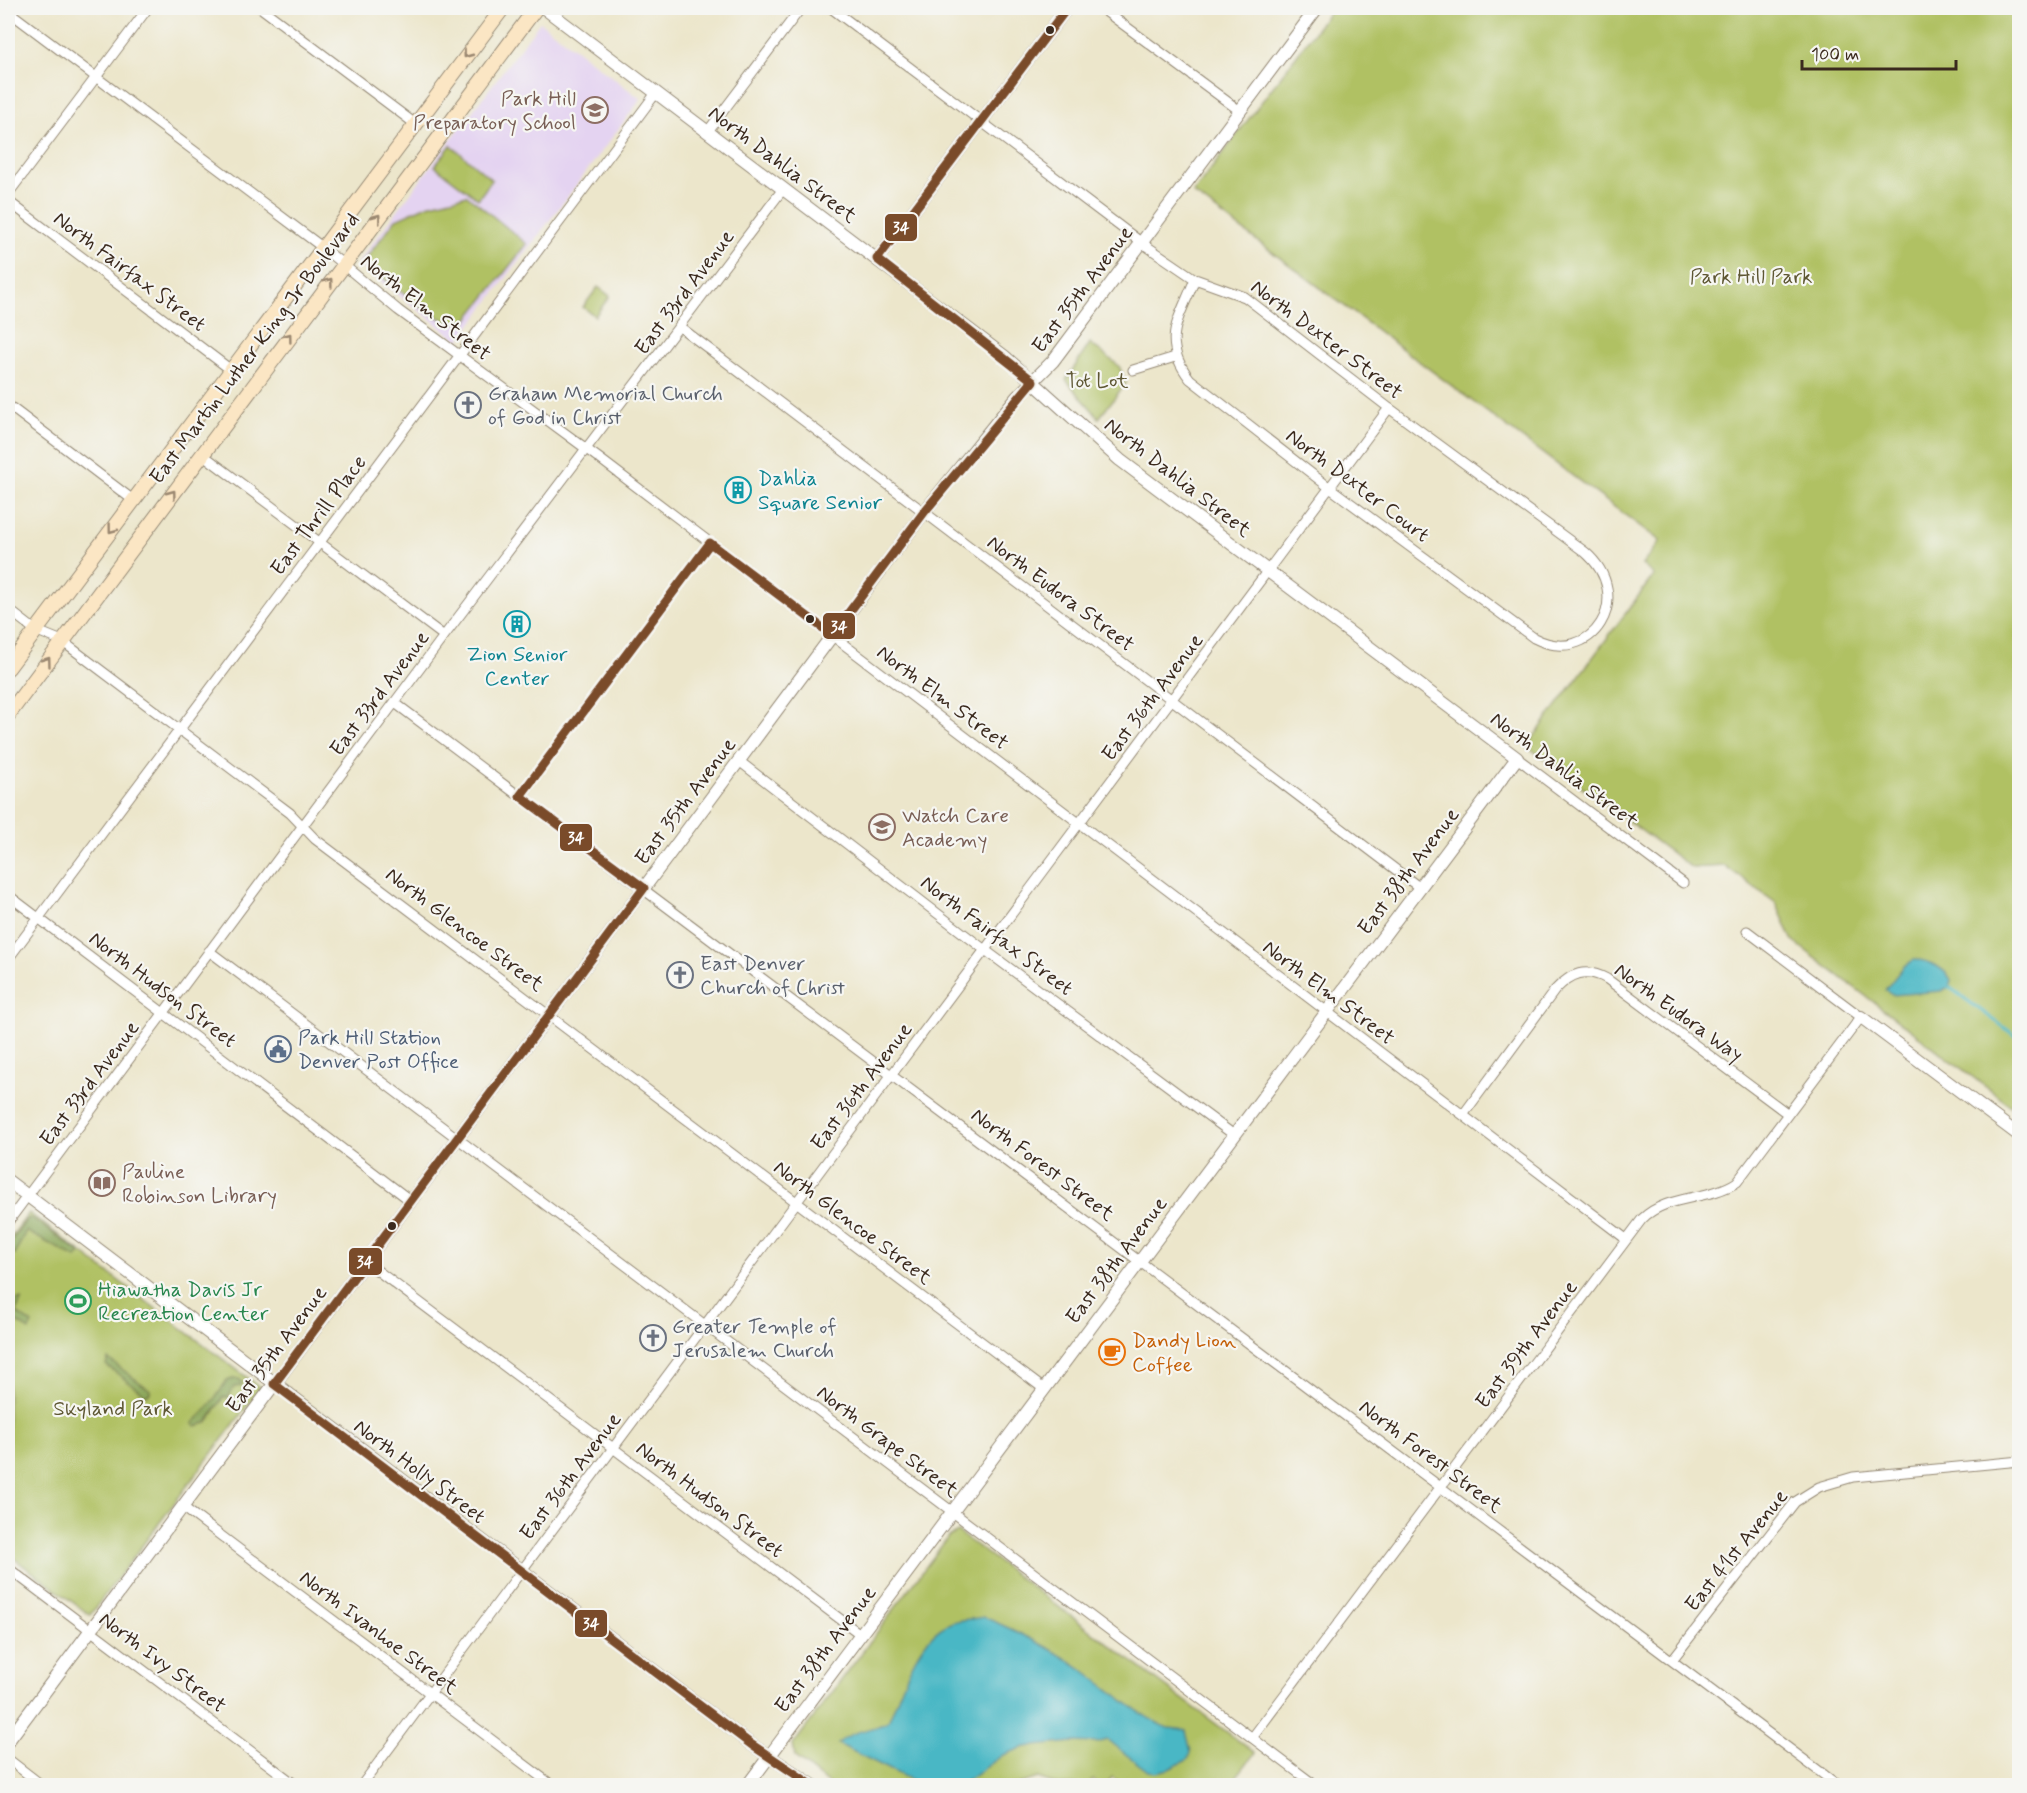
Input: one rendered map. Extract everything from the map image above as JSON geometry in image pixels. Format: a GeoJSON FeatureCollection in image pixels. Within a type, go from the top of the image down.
{"type":"FeatureCollection","features":[{"type":"Feature","properties":{"kind":"main road","name":"East Martin Luther King Jr Boulevard"},"geometry":{"type":"LineString","coordinates":[[8,668],[414,123],[503,8]]}},
{"type":"Feature","properties":{"kind":"main road","name":"East Martin Luther King Jr Boulevard"},"geometry":{"type":"LineString","coordinates":[[8,715],[536,8]]}},
{"type":"Feature","properties":{"kind":"street"},"geometry":{"type":"LineString","coordinates":[[8,194],[148,8]]}},
{"type":"Feature","properties":{"kind":"street"},"geometry":{"type":"LineString","coordinates":[[261,8],[414,123]]}},
{"type":"Feature","properties":{"kind":"street","name":"North Dahlia Street"},"geometry":{"type":"LineString","coordinates":[[544,8],[877,259],[1033,381],[1114,456],[1683,883]]}},
{"type":"Feature","properties":{"kind":"street"},"geometry":{"type":"LineString","coordinates":[[708,131],[801,8]]}},
{"type":"Feature","properties":{"kind":"street","name":"North Dexter Street"},"geometry":{"type":"LineString","coordinates":[[831,8],[1142,243],[1195,279],[1245,297],[1599,565],[1605,575],[1609,594],[1606,614],[1599,624]]}},
{"type":"Feature","properties":{"kind":"street"},"geometry":{"type":"LineString","coordinates":[[877,259],[1067,8]]}},
{"type":"Feature","properties":{"kind":"street"},"geometry":{"type":"LineString","coordinates":[[1101,8],[1240,111]]}},
{"type":"Feature","properties":{"kind":"street","name":"East 35th Avenue"},"geometry":{"type":"LineString","coordinates":[[8,1741],[925,511],[994,424],[1053,361],[1317,8]]}},
{"type":"Feature","properties":{"kind":"street","name":"North Elm Street"},"geometry":{"type":"LineString","coordinates":[[8,11],[322,247],[460,356],[832,635],[1626,1239]]}},
{"type":"Feature","properties":{"kind":"street","name":"East Thrill Place"},"geometry":{"type":"LineString","coordinates":[[8,959],[460,356],[652,90]]}},
{"type":"Feature","properties":{"kind":"street","name":"East 33rd Avenue"},"geometry":{"type":"LineString","coordinates":[[8,1222],[444,636],[783,189]]}},
{"type":"Feature","properties":{"kind":"street","name":"North Fairfax Street"},"geometry":{"type":"LineString","coordinates":[[8,201],[231,370]]}},
{"type":"Feature","properties":{"kind":"street"},"geometry":{"type":"LineString","coordinates":[[1133,370],[1175,357],[1174,333],[1195,279]]}},
{"type":"Feature","properties":{"kind":"street","name":"North Eudora Street"},"geometry":{"type":"LineString","coordinates":[[680,327],[1420,888]]}},
{"type":"Feature","properties":{"kind":"street","name":"North Dexter Court"},"geometry":{"type":"LineString","coordinates":[[1175,357],[1190,379],[1330,488],[1544,643],[1573,644],[1589,636],[1599,624]]}},
{"type":"Feature","properties":{"kind":"street"},"geometry":{"type":"LineString","coordinates":[[8,405],[133,500]]}},
{"type":"Feature","properties":{"kind":"street","name":"East 36th Avenue"},"geometry":{"type":"LineString","coordinates":[[361,1785],[1389,408]]}},
{"type":"Feature","properties":{"kind":"street"},"geometry":{"type":"LineString","coordinates":[[202,454],[444,636]]}},
{"type":"Feature","properties":{"kind":"street"},"geometry":{"type":"LineString","coordinates":[[520,796],[710,543]]}},
{"type":"Feature","properties":{"kind":"street","name":"North Glencoe Street"},"geometry":{"type":"LineString","coordinates":[[8,609],[35,630],[62,641],[290,813],[315,839],[1044,1389]]}},
{"type":"Feature","properties":{"kind":"street","name":"North Forest Street"},"geometry":{"type":"LineString","coordinates":[[395,703],[1141,1259],[1839,1785]]}},
{"type":"Feature","properties":{"kind":"street","name":"East 38th Avenue"},"geometry":{"type":"LineString","coordinates":[[747,1785],[1517,758]]}},
{"type":"Feature","properties":{"kind":"street","name":"North Fairfax Street"},"geometry":{"type":"LineString","coordinates":[[739,761],[985,950],[1234,1135]]}},
{"type":"Feature","properties":{"kind":"street","name":"North Hudson Street"},"geometry":{"type":"LineString","coordinates":[[8,895],[411,1201]]}},
{"type":"Feature","properties":{"kind":"street"},"geometry":{"type":"LineString","coordinates":[[1747,931],[2019,1136]]}},
{"type":"Feature","properties":{"kind":"street","name":"North Grape Street"},"geometry":{"type":"LineString","coordinates":[[209,951],[1316,1785]]}},
{"type":"Feature","properties":{"kind":"street","name":"North Eudora Way"},"geometry":{"type":"LineString","coordinates":[[1463,1115],[1555,990],[1571,976],[1588,972],[1607,979],[1788,1114]]}},
{"type":"Feature","properties":{"kind":"street","name":"East 39th Avenue"},"geometry":{"type":"LineString","coordinates":[[1252,1738],[1626,1239],[1649,1212],[1679,1200],[1716,1193],[1737,1182],[1861,1017]]}},
{"type":"Feature","properties":{"kind":"street","name":"North Holly Street"},"geometry":{"type":"LineString","coordinates":[[8,1181],[752,1745],[814,1785]]}},
{"type":"Feature","properties":{"kind":"street","name":"North Hudson Street"},"geometry":{"type":"LineString","coordinates":[[366,1262],[860,1634]]}},
{"type":"Feature","properties":{"kind":"street","name":"East 41st Avenue"},"geometry":{"type":"LineString","coordinates":[[1672,1660],[1782,1516],[1805,1494],[1824,1485],[1853,1477],[2019,1461]]}},
{"type":"Feature","properties":{"kind":"street","name":"North Ivanhoe Street"},"geometry":{"type":"LineString","coordinates":[[183,1507],[553,1785]]}},
{"type":"Feature","properties":{"kind":"street","name":"North Ivy Street"},"geometry":{"type":"LineString","coordinates":[[8,1568],[297,1785]]}},
{"type":"Feature","properties":{"kind":"street"},"geometry":{"type":"LineString","coordinates":[[8,1759],[43,1785]]}},
{"type":"Feature","properties":{"kind":"shaded area"},"geometry":{"type":"Polygon","coordinates":[[[540,22],[641,99],[459,341],[357,264],[540,22]]]}},
{"type":"Feature","properties":{"kind":"green space","name":"Park Hill Park"},"geometry":{"type":"Polygon","coordinates":[[[1332,8],[2019,8],[2019,1112],[1793,941],[1776,903],[1725,866],[1692,868],[1527,746],[1654,575],[1642,565],[1660,541],[1193,193],[1332,8]]]}},
{"type":"Feature","properties":{"kind":"green space"},"geometry":{"type":"Polygon","coordinates":[[[451,145],[492,180],[478,199],[435,166],[451,145]]]}},
{"type":"Feature","properties":{"kind":"green space"},"geometry":{"type":"Polygon","coordinates":[[[467,195],[527,244],[467,320],[450,323],[426,311],[363,262],[396,219],[427,205],[467,195]]]}},
{"type":"Feature","properties":{"kind":"green space"},"geometry":{"type":"Polygon","coordinates":[[[598,287],[610,296],[595,316],[583,307],[598,287]]]}},
{"type":"Feature","properties":{"kind":"green space","name":"Tot Lot"},"geometry":{"type":"Polygon","coordinates":[[[1090,343],[1119,366],[1126,383],[1099,418],[1066,380],[1090,343]]]}},
{"type":"Feature","properties":{"kind":"green space","name":"Skyland Park"},"geometry":{"type":"Polygon","coordinates":[[[29,1213],[261,1388],[90,1615],[8,1554],[8,1241],[29,1213]]]}},
{"type":"Feature","properties":{"kind":"green space"},"geometry":{"type":"Polygon","coordinates":[[[32,1218],[80,1253],[76,1258],[26,1231],[15,1254],[8,1249],[8,1245],[27,1219],[32,1218]]]}},
{"type":"Feature","properties":{"kind":"green space"},"geometry":{"type":"Polygon","coordinates":[[[22,1299],[16,1312],[32,1324],[29,1330],[8,1317],[8,1306],[13,1301],[22,1299]]]}},
{"type":"Feature","properties":{"kind":"green space"},"geometry":{"type":"Polygon","coordinates":[[[108,1359],[150,1390],[150,1393],[146,1395],[106,1365],[108,1359]]]}},
{"type":"Feature","properties":{"kind":"green space"},"geometry":{"type":"Polygon","coordinates":[[[239,1379],[242,1382],[241,1386],[234,1387],[228,1398],[223,1397],[207,1423],[196,1426],[193,1423],[212,1403],[226,1381],[239,1379]]]}},
{"type":"Feature","properties":{"kind":"green space"},"geometry":{"type":"Polygon","coordinates":[[[958,1532],[1255,1753],[1230,1785],[1124,1785],[1112,1777],[1106,1786],[1093,1780],[1089,1785],[1058,1785],[1038,1778],[1013,1786],[831,1786],[795,1757],[793,1745],[948,1537],[958,1532]]]}},
{"type":"Feature","properties":{"kind":"water"},"geometry":{"type":"Polygon","coordinates":[[[1914,960],[1925,961],[1941,969],[1951,980],[1949,987],[1941,991],[1892,995],[1885,990],[1904,966],[1914,960]]]}},
{"type":"Feature","properties":{"kind":"water"},"geometry":{"type":"Polygon","coordinates":[[[984,1617],[1061,1655],[1159,1724],[1186,1731],[1191,1752],[1189,1759],[1169,1769],[1148,1771],[1107,1740],[1097,1743],[1073,1742],[1025,1747],[1003,1755],[960,1786],[921,1785],[838,1744],[855,1733],[888,1722],[913,1663],[921,1649],[942,1627],[956,1621],[984,1617]]]}},
{"type":"Feature","properties":{"kind":"waterway"},"geometry":{"type":"LineString","coordinates":[[1949,987],[2020,1039]]}},
{"type":"Feature","properties":{"kind":"transit line","name":"34"},"geometry":{"type":"LineString","coordinates":[[813,1786],[752,1745],[274,1384],[644,888],[520,796],[710,543],[832,635],[925,511],[1033,381],[877,259],[1067,8]]}},
{"type":"Feature","properties":{"kind":"place","name":"Park Hill Preparatory School"},"geometry":{"type":"Point","coordinates":[595,110]}},
{"type":"Feature","properties":{"kind":"place","name":"Graham Memorial Church of God in Christ"},"geometry":{"type":"Point","coordinates":[468,405]}},
{"type":"Feature","properties":{"kind":"place","name":"Dahlia Square Senior"},"geometry":{"type":"Point","coordinates":[738,490]}},
{"type":"Feature","properties":{"kind":"place","name":"Zion Senior Center"},"geometry":{"type":"Point","coordinates":[517,624]}},
{"type":"Feature","properties":{"kind":"place","name":"Watch Care Academy"},"geometry":{"type":"Point","coordinates":[882,827]}},
{"type":"Feature","properties":{"kind":"place","name":"East Denver Church of Christ"},"geometry":{"type":"Point","coordinates":[680,975]}},
{"type":"Feature","properties":{"kind":"place","name":"Park Hill Station Denver Post Office"},"geometry":{"type":"Point","coordinates":[278,1049]}},
{"type":"Feature","properties":{"kind":"place","name":"Pauline Robinson Library"},"geometry":{"type":"Point","coordinates":[102,1183]}},
{"type":"Feature","properties":{"kind":"place","name":"Hiawatha Davis Jr Recreation Center"},"geometry":{"type":"Point","coordinates":[78,1301]}},
{"type":"Feature","properties":{"kind":"place","name":"Greater Temple of Jerusalem Church"},"geometry":{"type":"Point","coordinates":[653,1338]}},
{"type":"Feature","properties":{"kind":"place","name":"Dandy Lion Coffee"},"geometry":{"type":"Point","coordinates":[1112,1352]}}]}
